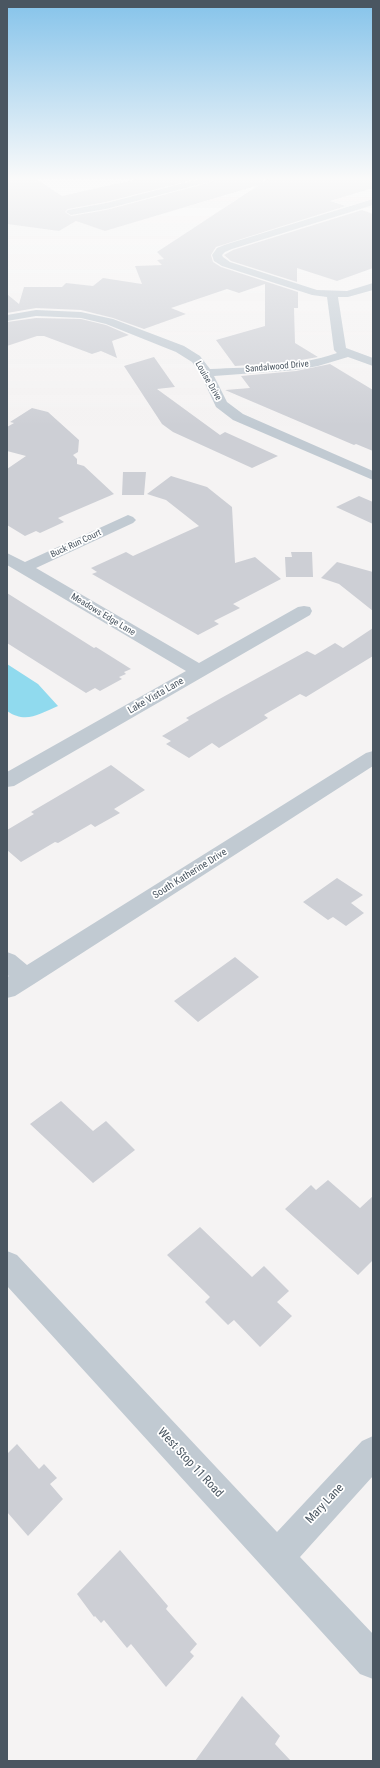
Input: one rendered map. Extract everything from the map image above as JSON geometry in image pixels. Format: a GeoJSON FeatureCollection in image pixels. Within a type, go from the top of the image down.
{"type":"FeatureCollection","features":[{"type":"Feature","properties":{"kind":"street"},"geometry":{"type":"LineString","coordinates":[[222,262],[306,291],[332,294],[350,293],[373,286]]}},
{"type":"Feature","properties":{"kind":"street"},"geometry":{"type":"LineString","coordinates":[[332,294],[340,350],[373,362]]}},
{"type":"Feature","properties":{"kind":"street","name":"Louise Drive"},"geometry":{"type":"LineString","coordinates":[[7,318],[36,313],[82,315],[109,321],[180,349],[196,359],[206,374],[221,404],[238,417],[373,476]]}},
{"type":"Feature","properties":{"kind":"street","name":"Sandalwood Drive"},"geometry":{"type":"LineString","coordinates":[[206,374],[301,366],[330,360],[348,353]]}},
{"type":"Feature","properties":{"kind":"street","name":"Buck Run Court"},"geometry":{"type":"LineString","coordinates":[[24,568],[128,520]]}},
{"type":"Feature","properties":{"kind":"street","name":"Meadows Edge Lane"},"geometry":{"type":"LineString","coordinates":[[7,558],[199,671]]}},
{"type":"Feature","properties":{"kind":"street","name":"Lake Vista Lane"},"geometry":{"type":"LineString","coordinates":[[7,781],[304,611]]}},
{"type":"Feature","properties":{"kind":"street","name":"South Katherine Drive"},"geometry":{"type":"LineString","coordinates":[[17,983],[373,757]]}},
{"type":"Feature","properties":{"kind":"street"},"geometry":{"type":"LineString","coordinates":[[7,961],[17,983]]}},
{"type":"Feature","properties":{"kind":"street","name":"West Stop 11 Road"},"geometry":{"type":"LineString","coordinates":[[7,1265],[373,1661]]}},
{"type":"Feature","properties":{"kind":"street","name":"Mary Lane"},"geometry":{"type":"LineString","coordinates":[[277,1557],[373,1452]]}},
{"type":"Feature","properties":{"kind":"water"},"geometry":{"type":"Polygon","coordinates":[[[7,664],[38,684],[58,706],[39,715],[26,717],[20,717],[7,711],[7,664]]]}},
{"type":"Feature","properties":{"kind":"building"},"geometry":{"type":"Polygon","coordinates":[[[159,262],[213,262],[221,267],[298,292],[298,308],[294,308],[295,343],[318,357],[290,362],[235,366],[216,340],[265,326],[265,284],[239,293],[227,289],[171,308],[186,314],[144,329],[113,318],[81,310],[36,308],[7,313],[7,294],[19,304],[24,287],[62,287],[66,283],[93,286],[103,278],[142,284],[135,266],[162,265],[159,262]]]}},
{"type":"Feature","properties":{"kind":"building"},"geometry":{"type":"Polygon","coordinates":[[[233,262],[373,262],[373,268],[337,281],[297,268],[297,282],[233,262]]]}},
{"type":"Feature","properties":{"kind":"building"},"geometry":{"type":"Polygon","coordinates":[[[36,318],[81,319],[106,325],[129,335],[112,341],[117,358],[101,351],[92,354],[44,336],[37,336],[7,346],[7,322],[36,318]]]}},
{"type":"Feature","properties":{"kind":"building"},"geometry":{"type":"Polygon","coordinates":[[[154,357],[175,387],[157,389],[220,435],[225,432],[278,456],[252,468],[173,432],[162,424],[124,366],[154,357]]]}},
{"type":"Feature","properties":{"kind":"building"},"geometry":{"type":"Polygon","coordinates":[[[330,364],[373,390],[373,451],[356,444],[354,445],[225,390],[250,388],[241,376],[296,371],[330,364]]]}},
{"type":"Feature","properties":{"kind":"building"},"geometry":{"type":"Polygon","coordinates":[[[32,408],[48,412],[79,440],[78,452],[73,455],[77,459],[77,464],[84,466],[114,494],[58,518],[64,522],[40,533],[36,531],[25,536],[7,525],[7,469],[26,456],[7,451],[7,427],[14,423],[10,422],[32,408]]]}},
{"type":"Feature","properties":{"kind":"building"},"geometry":{"type":"Polygon","coordinates":[[[123,472],[146,472],[144,495],[122,495],[123,472]]]}},
{"type":"Feature","properties":{"kind":"building"},"geometry":{"type":"Polygon","coordinates":[[[171,476],[207,487],[232,507],[235,563],[255,557],[281,579],[233,604],[240,608],[214,621],[219,624],[198,635],[92,574],[97,572],[91,568],[126,552],[133,556],[199,526],[166,500],[147,494],[171,476]]]}},
{"type":"Feature","properties":{"kind":"building"},"geometry":{"type":"Polygon","coordinates":[[[359,496],[373,502],[373,524],[336,507],[359,496]]]}},
{"type":"Feature","properties":{"kind":"building"},"geometry":{"type":"Polygon","coordinates":[[[291,552],[312,552],[313,577],[286,577],[285,557],[292,557],[291,552]]]}},
{"type":"Feature","properties":{"kind":"building"},"geometry":{"type":"Polygon","coordinates":[[[337,562],[373,572],[373,611],[339,584],[321,578],[337,562]]]}},
{"type":"Feature","properties":{"kind":"building"},"geometry":{"type":"Polygon","coordinates":[[[7,593],[94,648],[96,647],[131,669],[124,672],[126,674],[119,677],[122,679],[100,691],[95,688],[86,693],[7,643],[7,593]]]}},
{"type":"Feature","properties":{"kind":"building"},"geometry":{"type":"Polygon","coordinates":[[[373,628],[373,656],[306,697],[300,694],[264,715],[268,718],[219,748],[212,743],[189,758],[166,744],[171,741],[162,736],[189,720],[186,718],[223,697],[307,651],[315,655],[335,643],[343,648],[373,628]]]}},
{"type":"Feature","properties":{"kind":"building"},"geometry":{"type":"Polygon","coordinates":[[[111,765],[145,790],[114,809],[120,813],[95,827],[91,824],[58,843],[55,842],[21,862],[7,850],[7,830],[34,814],[31,812],[111,765]]]}},
{"type":"Feature","properties":{"kind":"building"},"geometry":{"type":"Polygon","coordinates":[[[337,878],[363,895],[351,903],[364,913],[346,926],[333,917],[328,920],[303,902],[337,878]]]}},
{"type":"Feature","properties":{"kind":"building"},"geometry":{"type":"Polygon","coordinates":[[[235,957],[259,977],[198,1022],[174,1001],[235,957]]]}},
{"type":"Feature","properties":{"kind":"building"},"geometry":{"type":"Polygon","coordinates":[[[61,1101],[93,1131],[106,1121],[135,1150],[93,1183],[30,1124],[61,1101]]]}},
{"type":"Feature","properties":{"kind":"building"},"geometry":{"type":"Polygon","coordinates":[[[328,1180],[360,1208],[373,1196],[373,1260],[358,1275],[285,1209],[311,1185],[316,1190],[328,1180]]]}},
{"type":"Feature","properties":{"kind":"building"},"geometry":{"type":"Polygon","coordinates":[[[200,1227],[252,1277],[264,1266],[289,1291],[277,1302],[292,1316],[260,1347],[234,1320],[228,1325],[205,1302],[210,1297],[167,1255],[200,1227]]]}},
{"type":"Feature","properties":{"kind":"building"},"geometry":{"type":"Polygon","coordinates":[[[17,1444],[39,1469],[44,1464],[57,1478],[50,1484],[63,1499],[28,1536],[7,1512],[7,1454],[17,1444]]]}},
{"type":"Feature","properties":{"kind":"building"},"geometry":{"type":"Polygon","coordinates":[[[120,1550],[168,1606],[166,1609],[197,1644],[190,1652],[194,1656],[166,1687],[131,1644],[127,1648],[104,1620],[101,1623],[95,1616],[94,1617],[77,1594],[120,1550]]]}},
{"type":"Feature","properties":{"kind":"building"},"geometry":{"type":"Polygon","coordinates":[[[242,1696],[280,1736],[275,1744],[291,1761],[195,1761],[242,1696]]]}}]}
